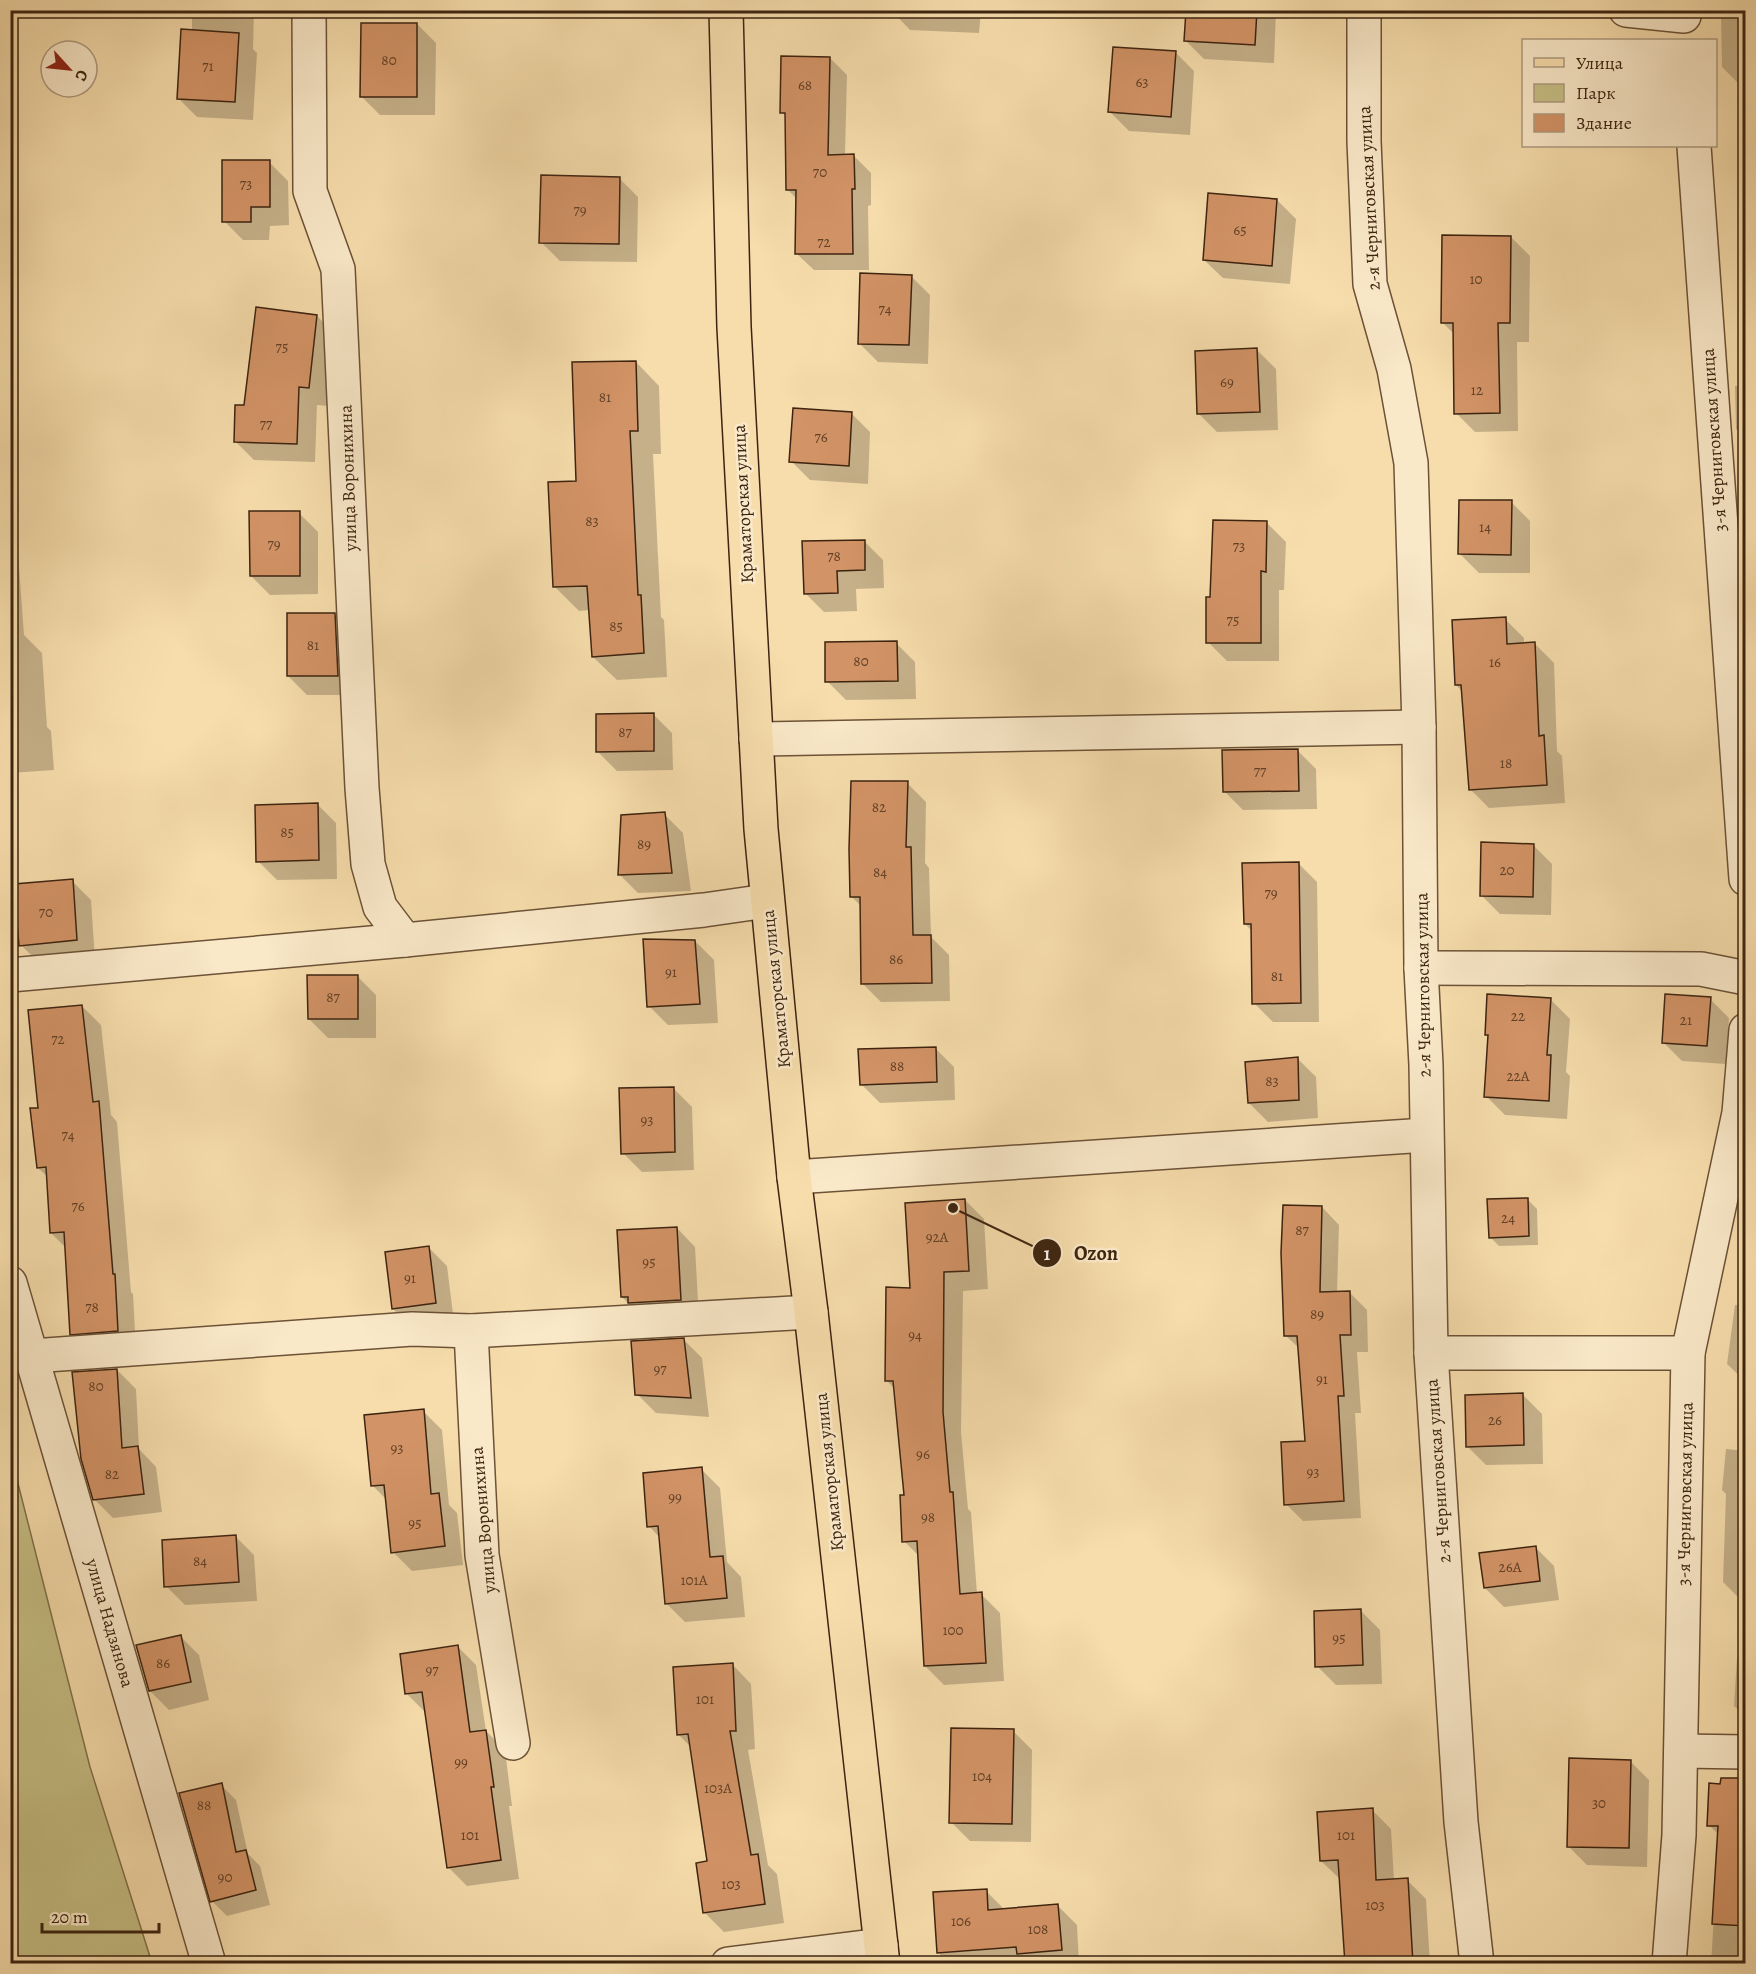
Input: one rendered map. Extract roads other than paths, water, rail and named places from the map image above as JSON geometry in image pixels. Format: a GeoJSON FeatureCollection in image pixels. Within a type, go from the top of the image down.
{"type":"FeatureCollection","features":[{"type":"Feature","properties":{"kind":"main road","name":"Краматорская улица"},"geometry":{"type":"LineString","coordinates":[[726,10],[734,327],[767,902],[794,1177],[812,1312],[882,1954]]}},
{"type":"Feature","properties":{"kind":"street","name":"улица Воронихина"},"geometry":{"type":"LineString","coordinates":[[309,10],[310,191],[338,268],[362,788],[368,864],[380,907],[405,940]]}},
{"type":"Feature","properties":{"kind":"street","name":"2-я Черниговская улица"},"geometry":{"type":"LineString","coordinates":[[1364,10],[1364,141],[1370,284],[1394,369],[1412,463],[1431,1353],[1461,1822],[1477,1964]]}},
{"type":"Feature","properties":{"kind":"street"},"geometry":{"type":"LineString","coordinates":[[1626,10],[1685,22]]}},
{"type":"Feature","properties":{"kind":"street","name":"3-я Черниговская улица"},"geometry":{"type":"LineString","coordinates":[[1694,147],[1746,879]]}},
{"type":"Feature","properties":{"kind":"street"},"geometry":{"type":"LineString","coordinates":[[756,739],[1419,727]]}},
{"type":"Feature","properties":{"kind":"street"},"geometry":{"type":"LineString","coordinates":[[10,975],[405,940],[767,902]]}},
{"type":"Feature","properties":{"kind":"street"},"geometry":{"type":"LineString","coordinates":[[1421,968],[1701,969],[1746,978]]}},
{"type":"Feature","properties":{"kind":"street","name":"3-я Черниговская улица"},"geometry":{"type":"LineString","coordinates":[[1669,1964],[1679,1835],[1688,1353],[1739,1113],[1746,1030]]}},
{"type":"Feature","properties":{"kind":"street"},"geometry":{"type":"LineString","coordinates":[[794,1177],[1426,1135]]}},
{"type":"Feature","properties":{"kind":"street","name":"улица Надзянова"},"geometry":{"type":"LineString","coordinates":[[10,1283],[209,1964]]}},
{"type":"Feature","properties":{"kind":"street"},"geometry":{"type":"LineString","coordinates":[[32,1356],[412,1329],[471,1331],[812,1312]]}},
{"type":"Feature","properties":{"kind":"street","name":"улица Воронихина"},"geometry":{"type":"LineString","coordinates":[[471,1331],[483,1555],[513,1743]]}},
{"type":"Feature","properties":{"kind":"street"},"geometry":{"type":"LineString","coordinates":[[1431,1353],[1688,1353]]}},
{"type":"Feature","properties":{"kind":"street"},"geometry":{"type":"LineString","coordinates":[[1681,1751],[1746,1752]]}},
{"type":"Feature","properties":{"kind":"street"},"geometry":{"type":"LineString","coordinates":[[728,1964],[882,1954]]}},
{"type":"Feature","properties":{"kind":"place","name":"Ozon"},"geometry":{"type":"Point","coordinates":[953,1208]}}]}
